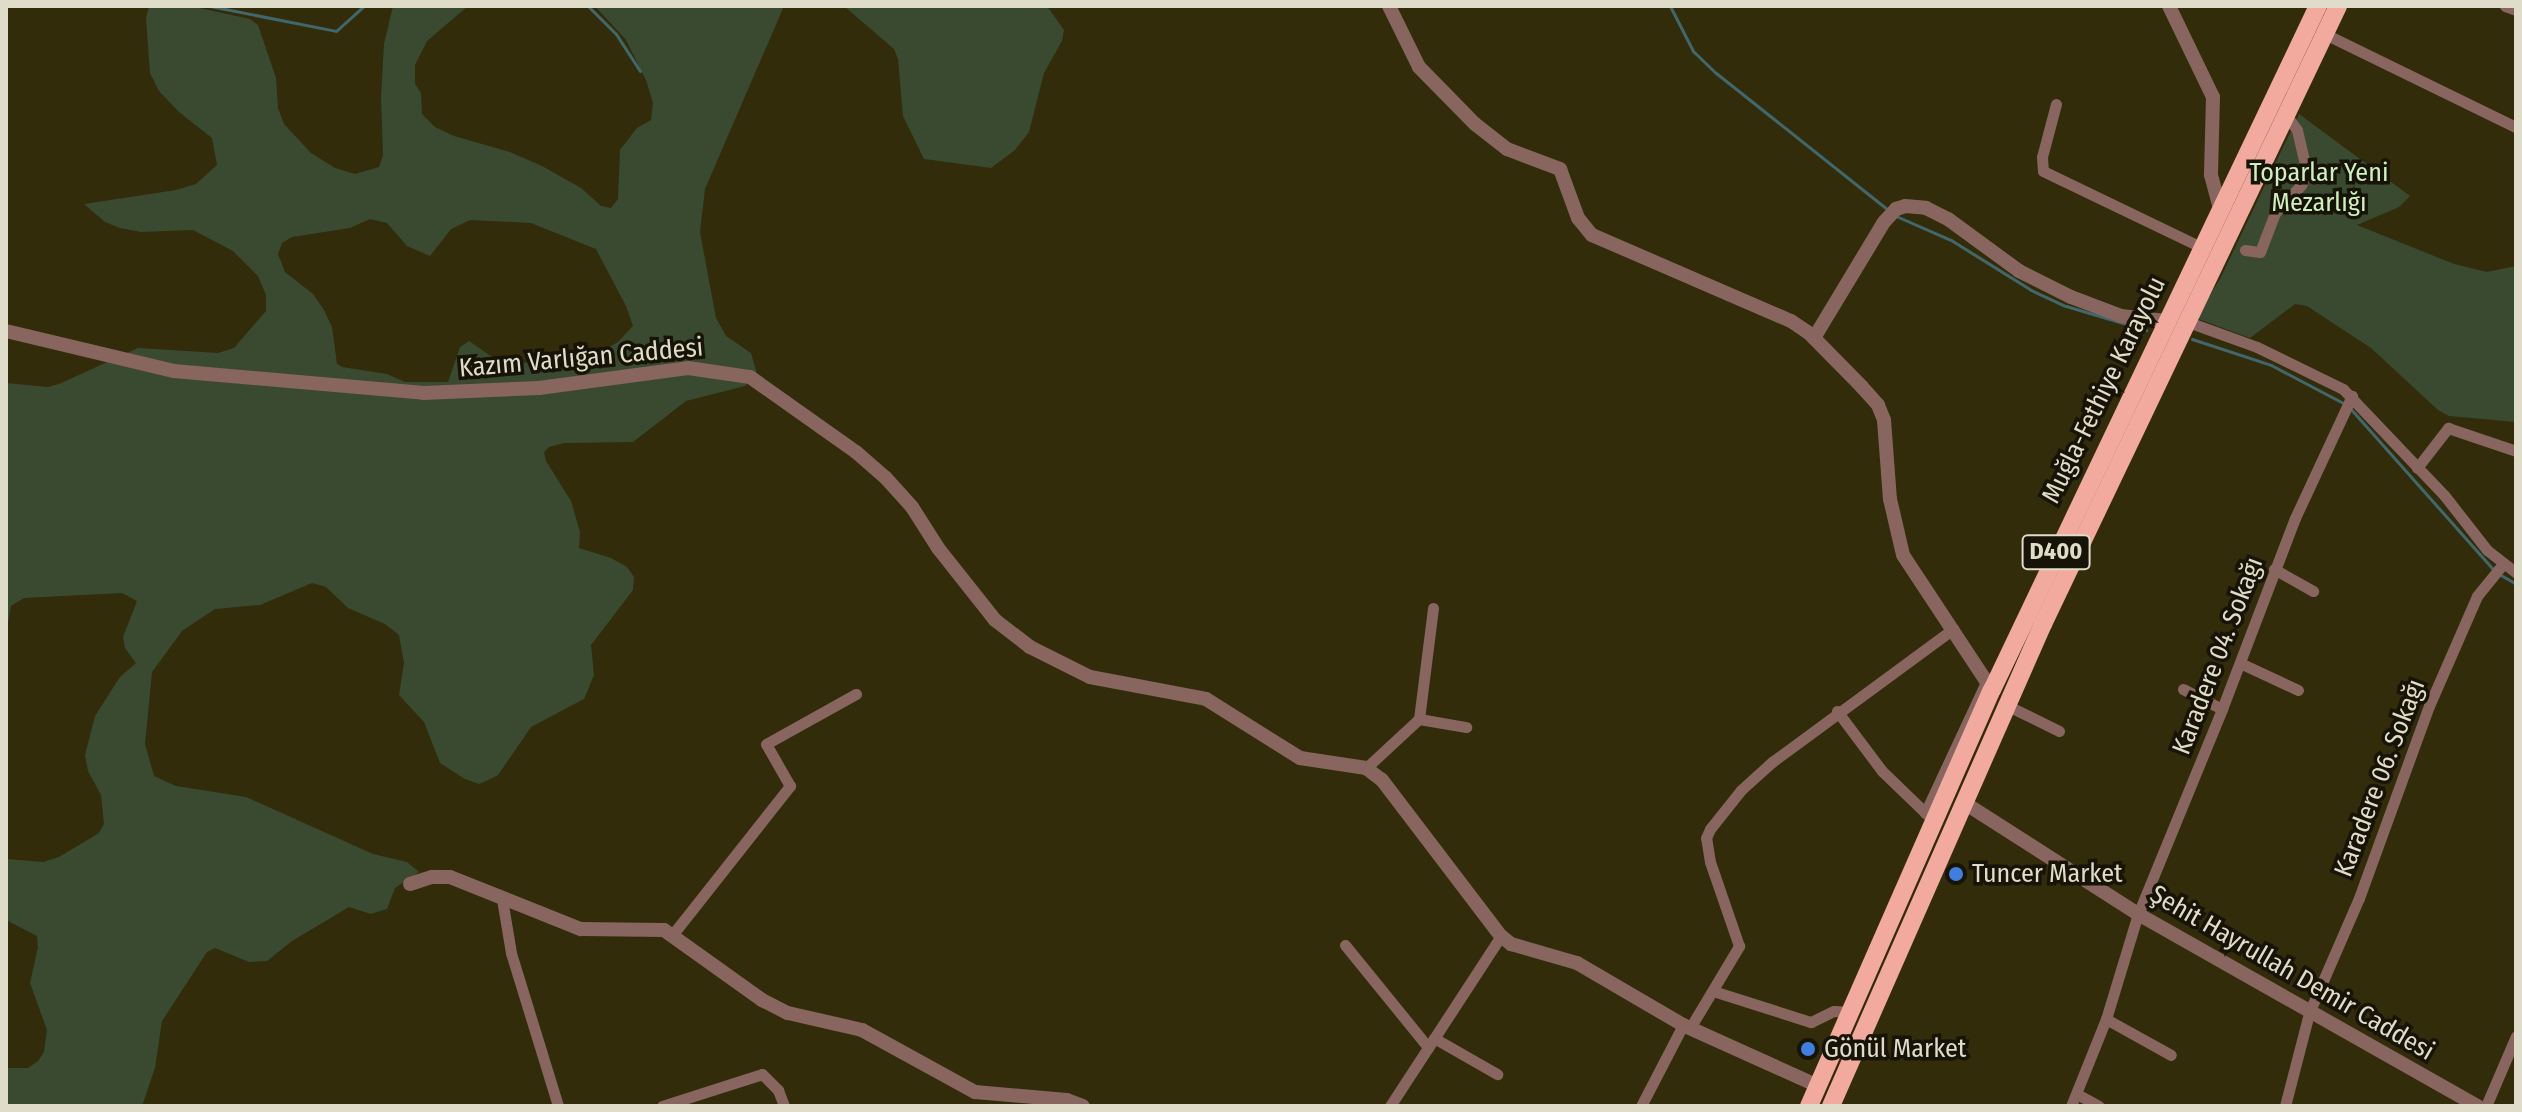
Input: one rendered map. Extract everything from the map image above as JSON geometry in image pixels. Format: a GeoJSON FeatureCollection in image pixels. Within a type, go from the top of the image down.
{"type":"FeatureCollection","features":[{"type":"Feature","properties":{"kind":"highway","name":"Muğla-Fethiye Karayolu"},"geometry":{"type":"LineString","coordinates":[[1809,1106],[1851,1012],[1930,817],[1989,686],[2318,6]]}},
{"type":"Feature","properties":{"kind":"highway","name":"Muğla-Fethiye Karayolu"},"geometry":{"type":"LineString","coordinates":[[1831,1106],[2006,705],[2338,6]]}},
{"type":"Feature","properties":{"kind":"street"},"geometry":{"type":"LineString","coordinates":[[1389,6],[1419,67],[1475,124],[1507,149],[1560,169],[1578,218],[1592,235],[1783,318],[1814,338],[1882,412],[1890,499],[1899,542],[1912,570],[1989,686]]}},
{"type":"Feature","properties":{"kind":"street"},"geometry":{"type":"LineString","coordinates":[[2169,6],[2213,97],[2211,175],[2220,209]]}},
{"type":"Feature","properties":{"kind":"street"},"geometry":{"type":"LineString","coordinates":[[2505,6],[2516,10]]}},
{"type":"Feature","properties":{"kind":"street"},"geometry":{"type":"LineString","coordinates":[[2325,34],[2516,127]]}},
{"type":"Feature","properties":{"kind":"street"},"geometry":{"type":"LineString","coordinates":[[2056,104],[2042,157],[2043,171],[2201,247]]}},
{"type":"Feature","properties":{"kind":"street"},"geometry":{"type":"LineString","coordinates":[[2245,250],[2260,252],[2275,213],[2301,185],[2307,173],[2297,130],[2287,116]]}},
{"type":"Feature","properties":{"kind":"street"},"geometry":{"type":"LineString","coordinates":[[1814,338],[1891,213],[1916,206],[1936,213],[2019,271],[2099,309],[2166,321]]}},
{"type":"Feature","properties":{"kind":"street"},"geometry":{"type":"LineString","coordinates":[[2188,322],[2283,359],[2351,398],[2417,468],[2500,567],[2516,573]]}},
{"type":"Feature","properties":{"kind":"street","name":"Kazım Varlığan Caddesi"},"geometry":{"type":"LineString","coordinates":[[6,331],[174,371],[414,393],[539,388],[688,368],[750,377],[856,452],[885,477],[912,507],[938,548],[995,620],[1030,647],[1090,677],[1206,699],[1300,758],[1345,762],[1366,768]]}},
{"type":"Feature","properties":{"kind":"street","name":"Karadere 04. Sokağı"},"geometry":{"type":"LineString","coordinates":[[2077,1101],[2138,914],[2222,709],[2274,569],[2351,398]]}},
{"type":"Feature","properties":{"kind":"street"},"geometry":{"type":"LineString","coordinates":[[2417,468],[2448,428],[2516,451]]}},
{"type":"Feature","properties":{"kind":"street","name":"Karadere 06. Sokağı"},"geometry":{"type":"LineString","coordinates":[[2285,1106],[2309,1013],[2359,898],[2429,706],[2472,606],[2488,579],[2500,567]]}},
{"type":"Feature","properties":{"kind":"street"},"geometry":{"type":"LineString","coordinates":[[2274,569],[2313,591]]}},
{"type":"Feature","properties":{"kind":"street"},"geometry":{"type":"LineString","coordinates":[[1433,608],[1419,719],[1366,768],[1382,780],[1501,936],[1528,951],[1564,959],[1586,968],[1686,1026],[1818,1086]]}},
{"type":"Feature","properties":{"kind":"street"},"geometry":{"type":"LineString","coordinates":[[1641,1106],[1686,1026],[1736,954],[1740,940],[1714,879],[1706,838],[1749,782],[1837,711],[1953,629]]}},
{"type":"Feature","properties":{"kind":"street"},"geometry":{"type":"LineString","coordinates":[[2240,663],[2298,690]]}},
{"type":"Feature","properties":{"kind":"street"},"geometry":{"type":"LineString","coordinates":[[2183,689],[2222,709]]}},
{"type":"Feature","properties":{"kind":"street"},"geometry":{"type":"LineString","coordinates":[[673,934],[790,786],[766,744],[856,694]]}},
{"type":"Feature","properties":{"kind":"street"},"geometry":{"type":"LineString","coordinates":[[2006,705],[2059,731]]}},
{"type":"Feature","properties":{"kind":"street"},"geometry":{"type":"LineString","coordinates":[[1837,711],[1882,771],[1930,817]]}},
{"type":"Feature","properties":{"kind":"street"},"geometry":{"type":"LineString","coordinates":[[1419,719],[1466,727]]}},
{"type":"Feature","properties":{"kind":"street","name":"Şehit Hayrullah Demir Caddesi"},"geometry":{"type":"LineString","coordinates":[[1963,802],[2138,914],[2477,1106]]}},
{"type":"Feature","properties":{"kind":"street"},"geometry":{"type":"LineString","coordinates":[[410,884],[432,877],[450,877],[581,929],[655,928],[673,934],[776,1008],[809,1019],[862,1030],[975,1092],[1067,1100],[1083,1106]]}},
{"type":"Feature","properties":{"kind":"street"},"geometry":{"type":"LineString","coordinates":[[502,899],[511,953],[558,1106]]}},
{"type":"Feature","properties":{"kind":"street"},"geometry":{"type":"LineString","coordinates":[[1390,1106],[1501,936]]}},
{"type":"Feature","properties":{"kind":"street"},"geometry":{"type":"LineString","coordinates":[[1345,945],[1431,1042],[1497,1074]]}},
{"type":"Feature","properties":{"kind":"street"},"geometry":{"type":"LineString","coordinates":[[1713,991],[1811,1022],[1834,1011],[1851,1012]]}},
{"type":"Feature","properties":{"kind":"street"},"geometry":{"type":"LineString","coordinates":[[2106,1019],[2171,1055]]}},
{"type":"Feature","properties":{"kind":"street"},"geometry":{"type":"LineString","coordinates":[[2486,1106],[2516,1036]]}},
{"type":"Feature","properties":{"kind":"street"},"geometry":{"type":"LineString","coordinates":[[662,1106],[762,1074],[782,1095],[784,1106]]}},
{"type":"Feature","properties":{"kind":"street"},"geometry":{"type":"LineString","coordinates":[[2077,1101],[2099,1106]]}},
{"type":"Feature","properties":{"kind":"green space"},"geometry":{"type":"Polygon","coordinates":[[[149,6],[190,6],[250,19],[258,25],[276,78],[278,108],[284,124],[311,153],[335,168],[355,174],[379,167],[383,155],[381,97],[384,44],[393,6],[468,6],[427,41],[415,65],[415,84],[421,93],[422,114],[435,127],[454,136],[510,152],[542,166],[581,188],[601,206],[611,208],[618,199],[620,150],[637,128],[651,120],[653,103],[646,80],[626,40],[595,6],[784,6],[705,189],[700,232],[716,318],[726,336],[751,353],[757,374],[745,386],[686,401],[633,442],[564,443],[549,447],[544,452],[546,461],[571,501],[580,532],[579,548],[611,558],[627,567],[634,577],[633,590],[591,645],[594,675],[584,699],[531,727],[498,775],[486,781],[479,784],[465,779],[440,763],[424,722],[399,695],[404,663],[399,635],[385,624],[348,608],[326,587],[312,583],[260,605],[215,609],[182,631],[152,672],[145,744],[154,776],[176,786],[246,797],[373,854],[407,862],[419,872],[395,888],[387,909],[371,914],[349,907],[292,941],[267,961],[249,962],[215,948],[207,952],[162,1021],[155,1068],[142,1106],[6,1106],[6,1068],[28,1068],[38,1061],[44,1052],[47,1030],[30,983],[38,947],[37,936],[6,920],[6,859],[43,862],[59,857],[99,833],[104,824],[101,795],[88,771],[85,755],[95,716],[120,677],[136,663],[125,648],[123,637],[137,601],[122,593],[24,598],[11,606],[6,634],[6,383],[48,387],[138,348],[218,353],[234,348],[266,311],[266,295],[258,276],[233,251],[193,230],[141,232],[120,228],[105,222],[84,204],[176,190],[196,184],[217,165],[212,138],[179,112],[159,91],[150,73],[146,18],[149,6]],[[370,219],[350,228],[292,237],[282,243],[278,254],[285,272],[313,294],[324,310],[332,327],[337,364],[342,367],[387,374],[405,382],[448,382],[460,347],[469,341],[498,361],[515,364],[599,353],[618,342],[633,326],[596,249],[531,223],[470,220],[451,229],[430,256],[407,246],[387,223],[370,219]]]}},
{"type":"Feature","properties":{"kind":"green space"},"geometry":{"type":"Polygon","coordinates":[[[844,6],[1047,6],[1064,30],[1062,41],[1044,73],[1029,132],[1015,150],[991,168],[924,159],[903,116],[898,59],[894,49],[844,6]]]}},
{"type":"Feature","properties":{"kind":"green space","name":"Toparlar Yeni Mezarlığı"},"geometry":{"type":"Polygon","coordinates":[[[2299,114],[2410,196],[2399,207],[2357,225],[2454,264],[2487,272],[2516,266],[2516,422],[2449,416],[2438,410],[2371,348],[2307,306],[2295,304],[2250,338],[2196,318],[2221,277],[2299,114]]]}},
{"type":"Feature","properties":{"kind":"waterway"},"geometry":{"type":"LineString","coordinates":[[210,6],[336,31],[364,6]]}},
{"type":"Feature","properties":{"kind":"waterway"},"geometry":{"type":"LineString","coordinates":[[588,6],[616,34],[640,71]]}},
{"type":"Feature","properties":{"kind":"waterway"},"geometry":{"type":"LineString","coordinates":[[1670,6],[1693,51],[1716,73],[1887,209]]}},
{"type":"Feature","properties":{"kind":"waterway"},"geometry":{"type":"LineString","coordinates":[[1896,216],[1951,240],[2031,290],[2066,306],[2146,330]]}},
{"type":"Feature","properties":{"kind":"waterway"},"geometry":{"type":"LineString","coordinates":[[2192,339],[2271,365],[2343,403]]}},
{"type":"Feature","properties":{"kind":"waterway"},"geometry":{"type":"LineString","coordinates":[[2349,407],[2493,569]]}},
{"type":"Feature","properties":{"kind":"waterway"},"geometry":{"type":"LineString","coordinates":[[2499,574],[2516,584]]}},
{"type":"Feature","properties":{"kind":"place","name":"Tuncer Market"},"geometry":{"type":"Point","coordinates":[1956,874]}},
{"type":"Feature","properties":{"kind":"place","name":"Gönül Market"},"geometry":{"type":"Point","coordinates":[1808,1049]}}]}
